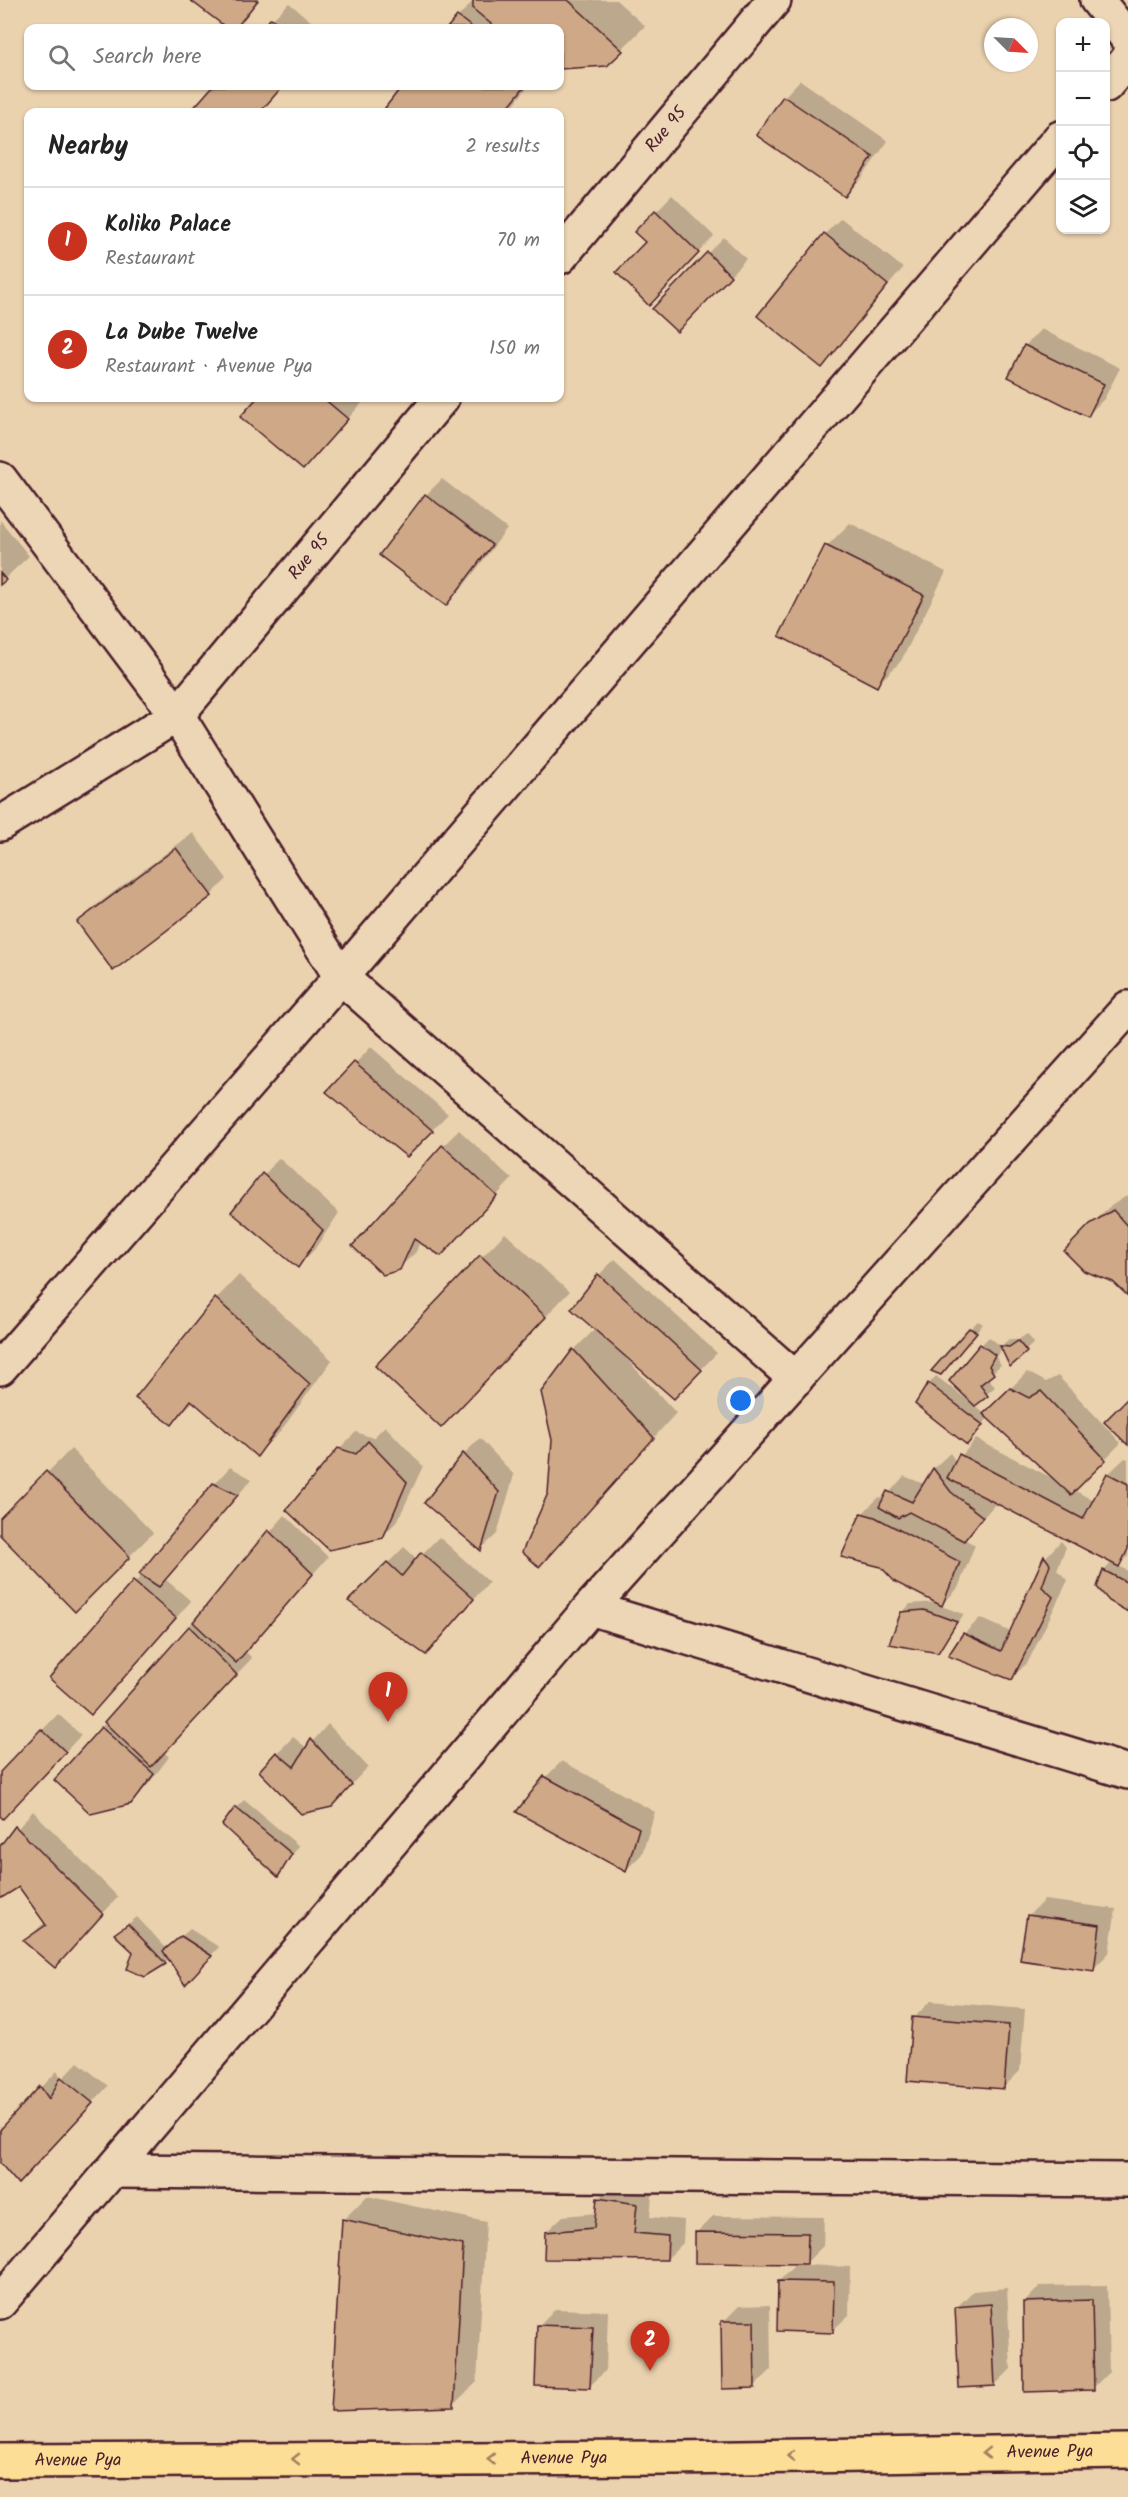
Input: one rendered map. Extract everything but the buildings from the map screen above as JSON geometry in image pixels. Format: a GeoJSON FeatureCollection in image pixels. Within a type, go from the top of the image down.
{"type":"FeatureCollection","features":[{"type":"Feature","properties":{"kind":"main road","name":"Avenue Pya"},"geometry":{"type":"LineString","coordinates":[[0,2461],[663,2458],[1128,2451]]}},
{"type":"Feature","properties":{"kind":"street","name":"Rue 95"},"geometry":{"type":"LineString","coordinates":[[564,252],[774,0]]}},
{"type":"Feature","properties":{"kind":"street"},"geometry":{"type":"LineString","coordinates":[[1097,0],[1128,39]]}},
{"type":"Feature","properties":{"kind":"street"},"geometry":{"type":"LineString","coordinates":[[1110,80],[1128,59]]}},
{"type":"Feature","properties":{"kind":"street"},"geometry":{"type":"LineString","coordinates":[[0,1368],[341,977],[1056,143]]}},
{"type":"Feature","properties":{"kind":"street","name":"Rue 95"},"geometry":{"type":"LineString","coordinates":[[0,824],[177,715],[439,402]]}},
{"type":"Feature","properties":{"kind":"street"},"geometry":{"type":"LineString","coordinates":[[0,479],[177,715],[341,977],[796,1379]]}},
{"type":"Feature","properties":{"kind":"street"},"geometry":{"type":"LineString","coordinates":[[0,2302],[590,1608],[1128,1008]]}},
{"type":"Feature","properties":{"kind":"street"},"geometry":{"type":"LineString","coordinates":[[590,1608],[1128,1772]]}},
{"type":"Feature","properties":{"kind":"street"},"geometry":{"type":"LineString","coordinates":[[113,2171],[1128,2180]]}},
{"type":"Feature","properties":{"kind":"place","name":"Koliko Palace"},"geometry":{"type":"Point","coordinates":[388,1722]}},
{"type":"Feature","properties":{"kind":"place","name":"La Dube Twelve"},"geometry":{"type":"Point","coordinates":[650,2371]}}]}
